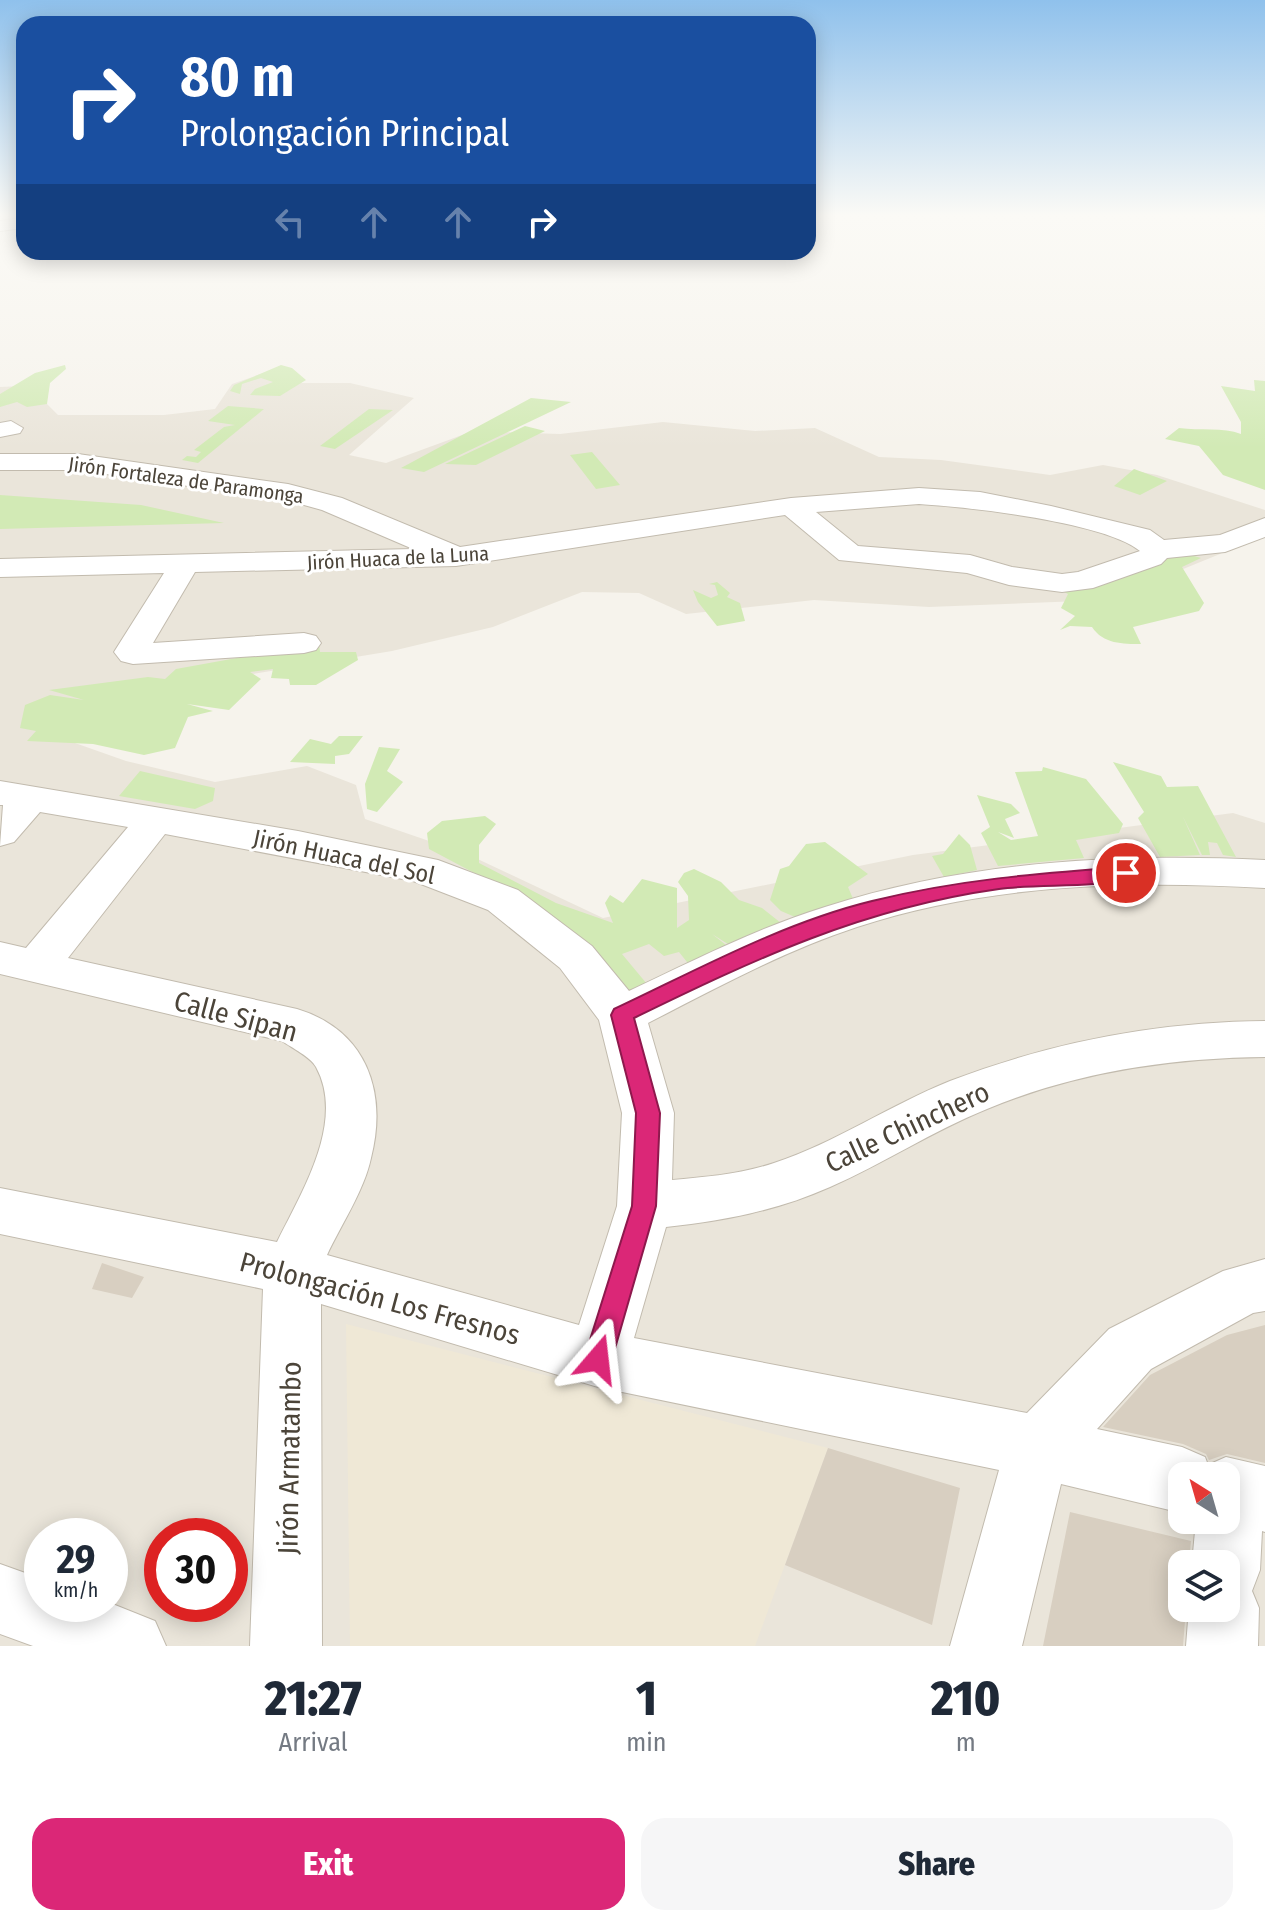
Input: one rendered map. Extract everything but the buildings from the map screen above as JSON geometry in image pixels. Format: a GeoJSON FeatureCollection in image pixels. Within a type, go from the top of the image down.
{"type":"FeatureCollection","features":[{"type":"Feature","properties":{"kind":"street","name":"Jirón Fortaleza de Paramonga"},"geometry":{"type":"LineString","coordinates":[[0,462],[78,462],[288,492],[332,504],[456,557]]}},
{"type":"Feature","properties":{"kind":"street","name":"Jirón Huaca de la Luna"},"geometry":{"type":"LineString","coordinates":[[6,576],[184,565],[456,557],[791,506],[887,497],[980,500],[1140,536],[1158,550]]}},
{"type":"Feature","properties":{"kind":"street"},"geometry":{"type":"LineString","coordinates":[[791,506],[847,553],[970,564],[1041,581],[1082,581],[1150,558],[1158,550],[1225,543],[1265,527]]}},
{"type":"Feature","properties":{"kind":"street"},"geometry":{"type":"LineString","coordinates":[[377,560],[405,533]]}},
{"type":"Feature","properties":{"kind":"street"},"geometry":{"type":"LineString","coordinates":[[184,565],[131,652],[133,654],[304,643]]}},
{"type":"Feature","properties":{"kind":"street"},"geometry":{"type":"LineString","coordinates":[[0,833],[15,796]]}},
{"type":"Feature","properties":{"kind":"street","name":"Jirón Huaca del Sol"},"geometry":{"type":"LineString","coordinates":[[15,796],[423,870],[503,900],[576,957],[622,1015],[648,1113],[644,1206],[598,1359]]}},
{"type":"Feature","properties":{"kind":"street"},"geometry":{"type":"LineString","coordinates":[[18,962],[155,820]]}},
{"type":"Feature","properties":{"kind":"street"},"geometry":{"type":"LineString","coordinates":[[622,1015],[761,948],[874,907],[999,882],[1189,869],[1265,874]]}},
{"type":"Feature","properties":{"kind":"street","name":"Calle Sipan"},"geometry":{"type":"LineString","coordinates":[[18,962],[297,1027],[337,1055],[351,1098],[345,1159],[292,1270]]}},
{"type":"Feature","properties":{"kind":"street","name":"Calle Chinchero"},"geometry":{"type":"LineString","coordinates":[[644,1206],[768,1188],[846,1158],[926,1114],[985,1088],[1075,1061],[1207,1038],[1265,1039]]}},
{"type":"Feature","properties":{"kind":"street","name":"Prolongación Los Fresnos"},"geometry":{"type":"LineString","coordinates":[[0,1211],[292,1270],[598,1359],[1038,1447],[1168,1477]]}},
{"type":"Feature","properties":{"kind":"street","name":"Jirón Armatambo"},"geometry":{"type":"LineString","coordinates":[[286,1646],[292,1270]]}},
{"type":"Feature","properties":{"kind":"street"},"geometry":{"type":"LineString","coordinates":[[986,1646],[1038,1447],[1130,1349],[1243,1289],[1265,1285]]}},
{"type":"Feature","properties":{"kind":"street"},"geometry":{"type":"LineString","coordinates":[[0,1599],[130,1646]]}},
{"type":"Feature","properties":{"kind":"street"},"geometry":{"type":"LineString","coordinates":[[1222,1646],[1223,1622]]}},
{"type":"Feature","properties":{"kind":"shaded area"},"geometry":{"type":"Polygon","coordinates":[[[278,368],[302,383],[350,383],[414,398],[349,455],[386,463],[473,431],[560,434],[663,422],[755,431],[815,428],[879,457],[941,460],[1050,475],[1103,465],[1157,475],[1265,510],[1265,521],[1220,554],[1107,600],[929,607],[814,600],[686,614],[639,593],[582,592],[493,627],[392,651],[150,691],[58,737],[126,761],[215,782],[307,766],[356,785],[365,819],[467,854],[603,918],[913,855],[1233,813],[1265,823],[1265,1646],[0,1646],[0,387],[46,385],[44,401],[58,415],[164,415],[215,409],[232,384],[278,368]]]}},
{"type":"Feature","properties":{"kind":"shaded area"},"geometry":{"type":"Polygon","coordinates":[[[346,1324],[828,1448],[755,1646],[350,1646],[346,1324]]]}},
{"type":"Feature","properties":{"kind":"green space"},"geometry":{"type":"Polygon","coordinates":[[[65,365],[66,369],[50,383],[47,404],[27,407],[17,402],[0,407],[0,394],[35,373],[65,365]]]}},
{"type":"Feature","properties":{"kind":"green space"},"geometry":{"type":"Polygon","coordinates":[[[281,365],[292,368],[306,380],[280,396],[250,395],[255,389],[273,382],[261,378],[242,384],[240,394],[230,391],[234,385],[281,365]]]}},
{"type":"Feature","properties":{"kind":"green space"},"geometry":{"type":"Polygon","coordinates":[[[1254,380],[1265,381],[1265,490],[1223,475],[1199,446],[1165,439],[1179,428],[1241,434],[1241,422],[1221,386],[1255,391],[1254,380]]]}},
{"type":"Feature","properties":{"kind":"green space"},"geometry":{"type":"Polygon","coordinates":[[[531,398],[571,402],[424,472],[401,468],[531,398]]]}},
{"type":"Feature","properties":{"kind":"green space"},"geometry":{"type":"Polygon","coordinates":[[[228,406],[264,409],[198,463],[182,460],[187,456],[196,457],[201,452],[194,450],[224,427],[235,425],[208,421],[228,406]]]}},
{"type":"Feature","properties":{"kind":"green space"},"geometry":{"type":"Polygon","coordinates":[[[369,409],[393,410],[335,449],[320,446],[369,409]]]}},
{"type":"Feature","properties":{"kind":"green space"},"geometry":{"type":"Polygon","coordinates":[[[525,426],[545,431],[476,465],[445,464],[525,426]]]}},
{"type":"Feature","properties":{"kind":"green space"},"geometry":{"type":"Polygon","coordinates":[[[592,452],[620,485],[596,489],[570,455],[592,452]]]}},
{"type":"Feature","properties":{"kind":"green space"},"geometry":{"type":"Polygon","coordinates":[[[1134,469],[1167,481],[1140,495],[1114,486],[1134,469]]]}},
{"type":"Feature","properties":{"kind":"green space"},"geometry":{"type":"Polygon","coordinates":[[[0,495],[141,505],[224,523],[0,529],[0,495]]]}},
{"type":"Feature","properties":{"kind":"green space"},"geometry":{"type":"Polygon","coordinates":[[[1184,553],[1201,558],[1182,567],[1204,603],[1199,611],[1133,627],[1141,644],[1108,640],[1092,627],[1070,626],[1060,630],[1075,616],[1061,608],[1068,594],[1056,588],[1184,553]]]}},
{"type":"Feature","properties":{"kind":"green space"},"geometry":{"type":"Polygon","coordinates":[[[717,582],[730,593],[727,597],[740,603],[745,621],[717,626],[698,602],[693,590],[711,598],[718,595],[715,585],[709,584],[717,582]]]}},
{"type":"Feature","properties":{"kind":"green space"},"geometry":{"type":"Polygon","coordinates":[[[319,643],[320,652],[356,652],[358,660],[316,685],[290,685],[289,679],[271,678],[273,669],[250,672],[261,679],[229,710],[187,704],[213,711],[188,717],[175,748],[144,755],[93,744],[27,741],[36,731],[20,728],[25,705],[50,695],[84,700],[49,690],[148,677],[165,679],[176,669],[319,643]]]}},
{"type":"Feature","properties":{"kind":"green space"},"geometry":{"type":"Polygon","coordinates":[[[339,736],[363,736],[349,754],[335,756],[335,764],[290,762],[310,739],[331,744],[339,736]]]}},
{"type":"Feature","properties":{"kind":"green space"},"geometry":{"type":"Polygon","coordinates":[[[379,747],[400,749],[387,771],[403,782],[377,812],[367,809],[365,784],[379,747]]]}},
{"type":"Feature","properties":{"kind":"green space"},"geometry":{"type":"Polygon","coordinates":[[[1113,762],[1161,776],[1167,787],[1198,786],[1236,857],[1223,855],[1217,843],[1208,842],[1210,855],[1202,855],[1183,817],[1200,855],[1160,857],[1138,818],[1144,812],[1113,762]]]}},
{"type":"Feature","properties":{"kind":"green space"},"geometry":{"type":"Polygon","coordinates":[[[1043,767],[1086,779],[1123,824],[1119,833],[1076,840],[1084,858],[998,866],[981,833],[990,827],[977,795],[1011,804],[1020,813],[1005,819],[1014,838],[998,832],[1011,840],[1038,836],[1015,772],[1042,771],[1043,767]]]}},
{"type":"Feature","properties":{"kind":"green space"},"geometry":{"type":"Polygon","coordinates":[[[140,771],[215,788],[213,801],[195,809],[119,796],[140,771]]]}},
{"type":"Feature","properties":{"kind":"green space"},"geometry":{"type":"Polygon","coordinates":[[[485,816],[496,824],[479,845],[479,863],[556,903],[613,923],[605,903],[610,895],[623,903],[642,879],[677,888],[677,928],[689,920],[688,896],[678,882],[684,873],[694,869],[721,882],[739,900],[762,908],[781,923],[731,946],[712,934],[730,948],[695,972],[679,952],[664,956],[649,944],[622,954],[652,990],[635,998],[540,908],[429,849],[427,833],[442,821],[485,816]]]}},
{"type":"Feature","properties":{"kind":"green space"},"geometry":{"type":"Polygon","coordinates":[[[959,834],[970,845],[977,870],[944,877],[932,856],[943,854],[959,834]]]}},
{"type":"Feature","properties":{"kind":"green space"},"geometry":{"type":"Polygon","coordinates":[[[825,842],[868,874],[848,887],[854,901],[795,917],[781,911],[770,900],[780,869],[789,866],[806,844],[825,842]]]}},
{"type":"Feature","properties":{"kind":"route"},"geometry":{"type":"LineString","coordinates":[[598,1359],[644,1206],[648,1113],[622,1015],[761,948],[874,907],[999,882],[1126,873]]}}]}
